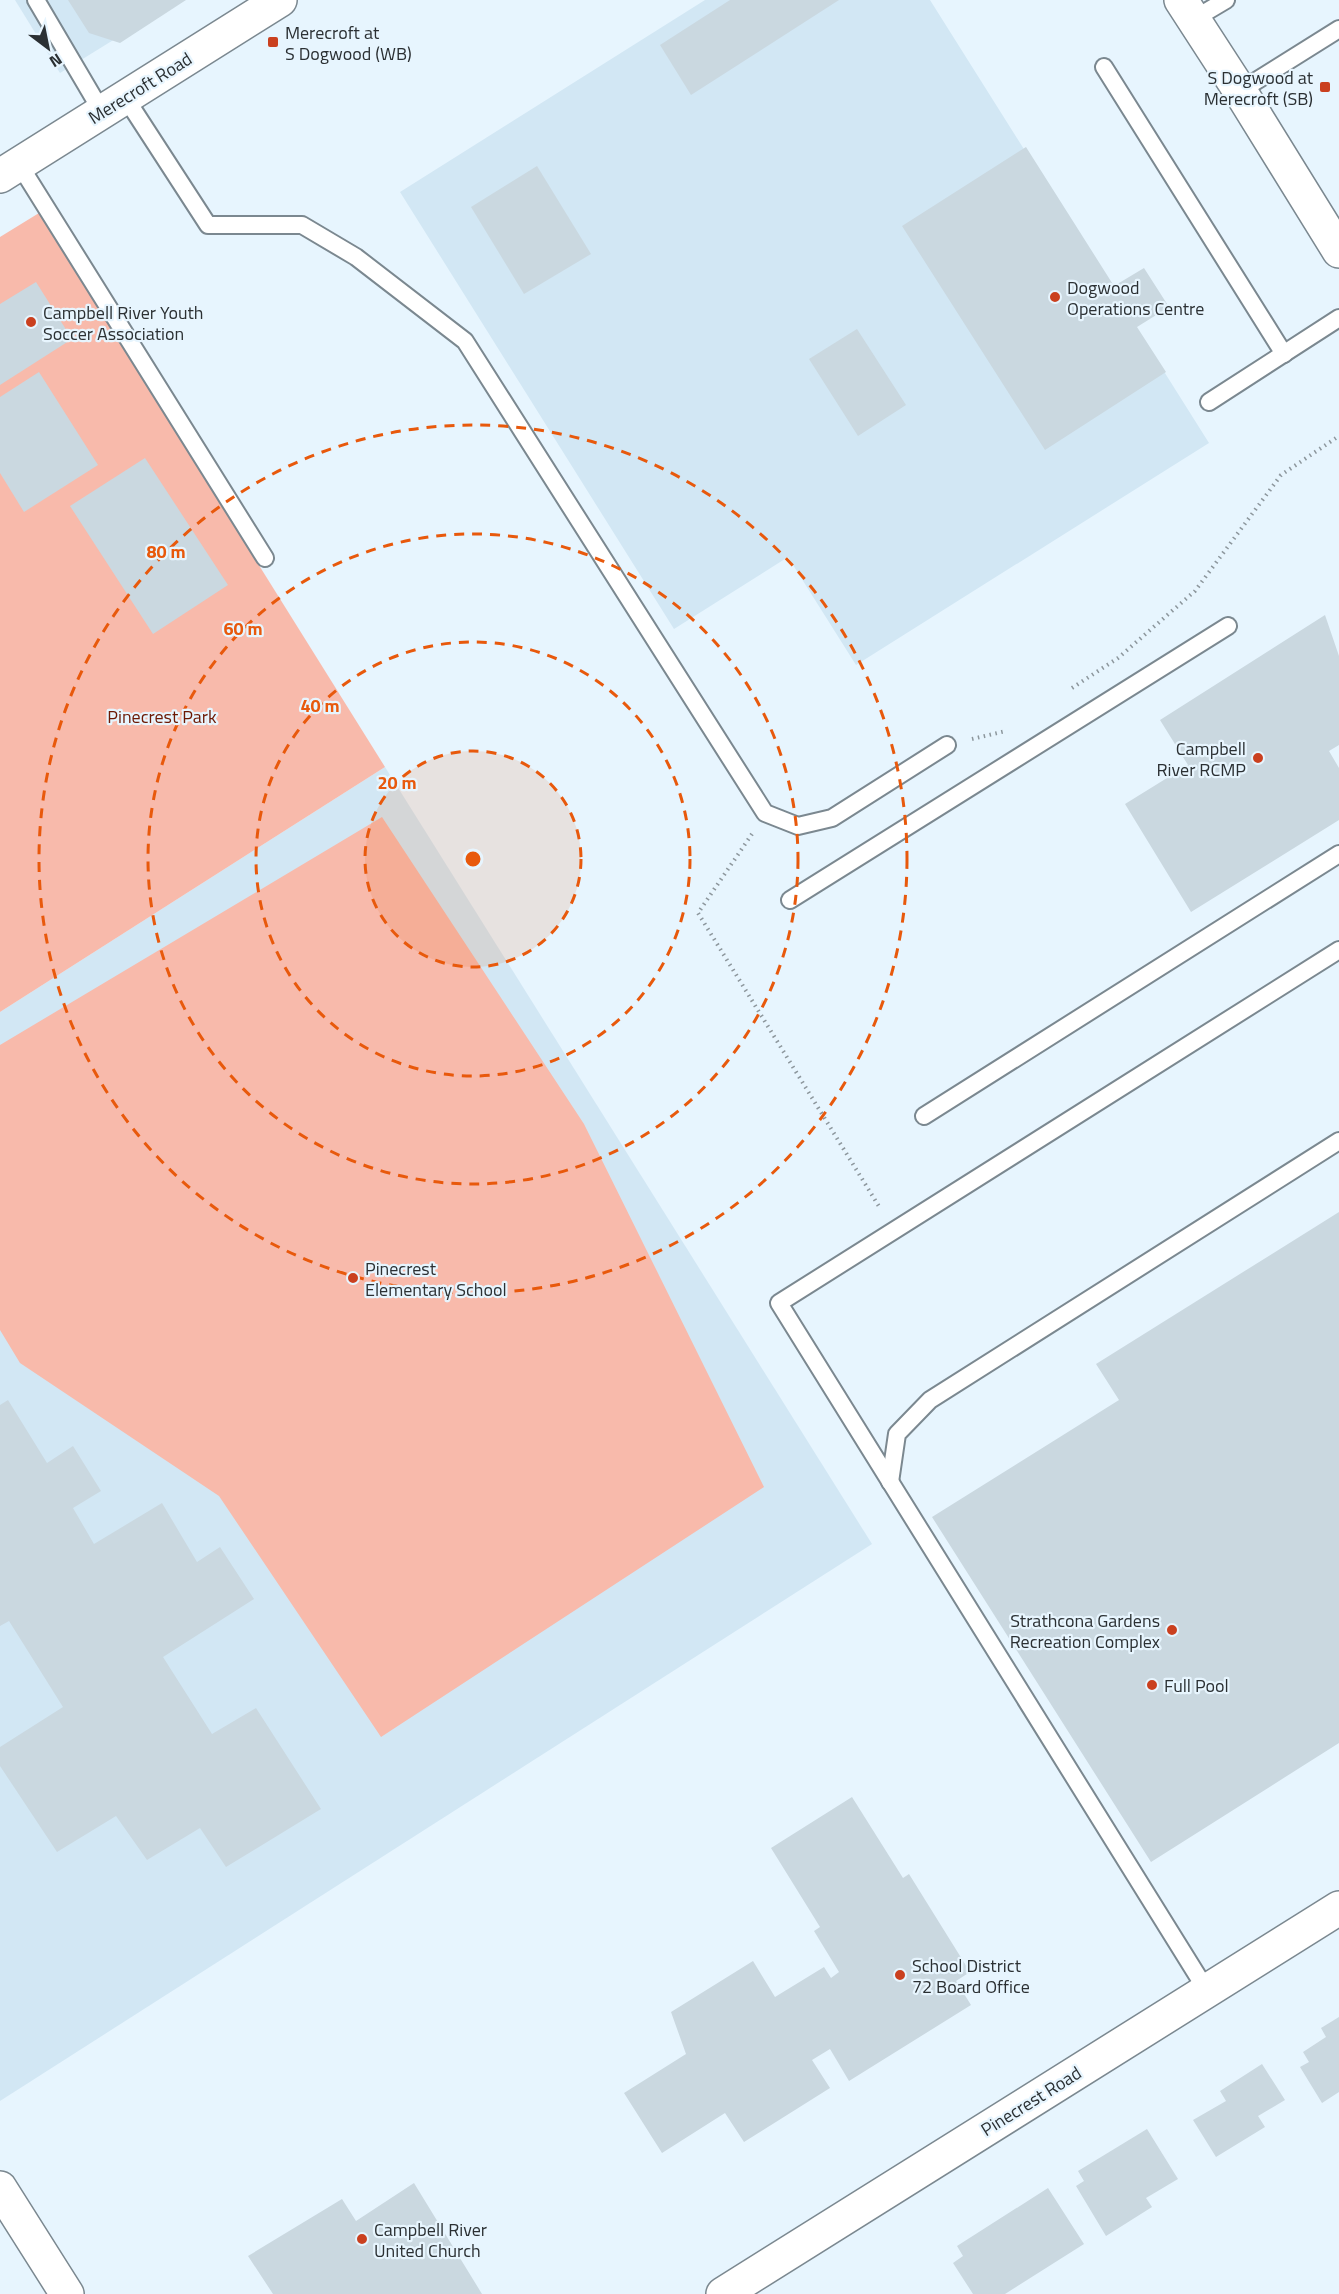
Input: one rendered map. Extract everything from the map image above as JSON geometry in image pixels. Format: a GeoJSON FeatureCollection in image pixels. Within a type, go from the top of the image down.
{"type":"FeatureCollection","features":[{"type":"Feature","properties":{"kind":"street","name":"Merecroft Road"},"geometry":{"type":"LineString","coordinates":[[9,170],[280,0]]}},
{"type":"Feature","properties":{"kind":"street"},"geometry":{"type":"LineString","coordinates":[[1187,10],[1339,251]]}},
{"type":"Feature","properties":{"kind":"street","name":"Pinecrest Road"},"geometry":{"type":"LineString","coordinates":[[723,2294],[1339,1908]]}},
{"type":"Feature","properties":{"kind":"street"},"geometry":{"type":"LineString","coordinates":[[0,2188],[67,2294]]}},
{"type":"Feature","properties":{"kind":"lane"},"geometry":{"type":"LineString","coordinates":[[36,0],[208,225],[302,225],[356,257],[465,341],[765,813],[798,826],[832,818],[947,745]]}},
{"type":"Feature","properties":{"kind":"lane"},"geometry":{"type":"LineString","coordinates":[[1187,10],[1226,0]]}},
{"type":"Feature","properties":{"kind":"lane"},"geometry":{"type":"LineString","coordinates":[[1240,92],[1339,29]]}},
{"type":"Feature","properties":{"kind":"lane"},"geometry":{"type":"LineString","coordinates":[[1104,67],[1284,354]]}},
{"type":"Feature","properties":{"kind":"lane"},"geometry":{"type":"LineString","coordinates":[[9,170],[265,558]]}},
{"type":"Feature","properties":{"kind":"lane"},"geometry":{"type":"LineString","coordinates":[[1209,402],[1339,318]]}},
{"type":"Feature","properties":{"kind":"lane"},"geometry":{"type":"LineString","coordinates":[[790,900],[1228,626]]}},
{"type":"Feature","properties":{"kind":"lane"},"geometry":{"type":"LineString","coordinates":[[924,1116],[1339,854]]}},
{"type":"Feature","properties":{"kind":"lane"},"geometry":{"type":"LineString","coordinates":[[1207,1991],[778,1303],[1338,954]]}},
{"type":"Feature","properties":{"kind":"lane"},"geometry":{"type":"LineString","coordinates":[[890,1482],[897,1434],[930,1400],[1339,1141]]}},
{"type":"Feature","properties":{"kind":"path"},"geometry":{"type":"LineString","coordinates":[[1068,691],[1118,658],[1195,591],[1281,475],[1339,435]]}},
{"type":"Feature","properties":{"kind":"path"},"geometry":{"type":"LineString","coordinates":[[947,745],[1009,730]]}},
{"type":"Feature","properties":{"kind":"path"},"geometry":{"type":"LineString","coordinates":[[765,813],[698,913],[894,1230]]}},
{"type":"Feature","properties":{"kind":"shaded area"},"geometry":{"type":"Polygon","coordinates":[[[15,0],[178,0],[60,73],[15,0]]]}},
{"type":"Feature","properties":{"kind":"shaded area"},"geometry":{"type":"Polygon","coordinates":[[[705,0],[930,0],[1209,443],[856,665],[788,557],[674,629],[400,192],[705,0]]]}},
{"type":"Feature","properties":{"kind":"shaded area","name":"Pinecrest Elementary School"},"geometry":{"type":"Polygon","coordinates":[[[385,767],[872,1544],[0,2101],[0,1012],[385,767]]]}},
{"type":"Feature","properties":{"kind":"green space","name":"Pinecrest Park"},"geometry":{"type":"Polygon","coordinates":[[[39,213],[385,767],[0,1012],[0,237],[39,213]]]}},
{"type":"Feature","properties":{"kind":"green space"},"geometry":{"type":"Polygon","coordinates":[[[382,817],[584,1124],[764,1487],[381,1737],[219,1496],[20,1363],[0,1330],[0,1045],[382,817]]]}},
{"type":"Feature","properties":{"kind":"building"},"geometry":{"type":"Polygon","coordinates":[[[68,0],[186,0],[120,43],[89,33],[68,0]]]}},
{"type":"Feature","properties":{"kind":"building"},"geometry":{"type":"Polygon","coordinates":[[[730,0],[839,0],[691,95],[660,45],[730,0]]]}},
{"type":"Feature","properties":{"kind":"building","name":"Dogwood Operations Centre"},"geometry":{"type":"Polygon","coordinates":[[[1026,147],[1114,286],[1144,268],[1169,307],[1137,327],[1166,372],[1045,450],[902,226],[1026,147]]]}},
{"type":"Feature","properties":{"kind":"building"},"geometry":{"type":"Polygon","coordinates":[[[537,166],[591,254],[524,294],[471,207],[537,166]]]}},
{"type":"Feature","properties":{"kind":"building","name":"Campbell River Youth Soccer Association"},"geometry":{"type":"Polygon","coordinates":[[[36,282],[72,339],[0,385],[0,304],[36,282]]]}},
{"type":"Feature","properties":{"kind":"building"},"geometry":{"type":"Polygon","coordinates":[[[857,329],[906,405],[858,436],[809,359],[857,329]]]}},
{"type":"Feature","properties":{"kind":"building"},"geometry":{"type":"Polygon","coordinates":[[[39,372],[98,465],[24,512],[0,473],[0,397],[39,372]]]}},
{"type":"Feature","properties":{"kind":"building"},"geometry":{"type":"Polygon","coordinates":[[[145,458],[228,585],[153,634],[70,506],[145,458]]]}},
{"type":"Feature","properties":{"kind":"building","name":"Campbell River RCMP"},"geometry":{"type":"Polygon","coordinates":[[[1325,615],[1339,656],[1339,745],[1329,751],[1339,768],[1339,820],[1191,912],[1125,804],[1188,765],[1160,720],[1325,615]]]}},
{"type":"Feature","properties":{"kind":"building","name":"Strathcona Gardens Recreation Complex"},"geometry":{"type":"Polygon","coordinates":[[[1339,1212],[1339,1743],[1151,1862],[932,1517],[1119,1400],[1096,1364],[1339,1212]]]}},
{"type":"Feature","properties":{"kind":"building"},"geometry":{"type":"Polygon","coordinates":[[[8,1400],[47,1463],[73,1446],[101,1491],[73,1508],[94,1544],[162,1503],[197,1562],[220,1547],[254,1599],[163,1657],[212,1734],[256,1708],[321,1809],[226,1867],[200,1828],[147,1860],[116,1816],[57,1852],[0,1766],[0,1747],[63,1707],[9,1621],[0,1626],[0,1405],[8,1400]]]}},
{"type":"Feature","properties":{"kind":"building","name":"School District 72 Board Office"},"geometry":{"type":"Polygon","coordinates":[[[852,1797],[903,1878],[909,1874],[970,1972],[956,1981],[971,2005],[849,2081],[830,2049],[812,2060],[830,2088],[744,2142],[725,2113],[662,2153],[624,2093],[686,2054],[671,2012],[753,1961],[775,1997],[824,1967],[831,1978],[839,1972],[814,1931],[820,1927],[771,1848],[852,1797]]]}},
{"type":"Feature","properties":{"kind":"building"},"geometry":{"type":"Polygon","coordinates":[[[1339,2017],[1339,2092],[1322,2103],[1300,2067],[1309,2062],[1303,2052],[1326,2037],[1321,2028],[1339,2017]]]}},
{"type":"Feature","properties":{"kind":"building"},"geometry":{"type":"Polygon","coordinates":[[[1262,2064],[1285,2100],[1258,2116],[1265,2127],[1216,2157],[1193,2120],[1226,2101],[1220,2091],[1262,2064]]]}},
{"type":"Feature","properties":{"kind":"building"},"geometry":{"type":"Polygon","coordinates":[[[1147,2129],[1178,2179],[1146,2198],[1152,2207],[1106,2236],[1076,2186],[1084,2181],[1078,2171],[1147,2129]]]}},
{"type":"Feature","properties":{"kind":"building","name":"Campbell River United Church"},"geometry":{"type":"Polygon","coordinates":[[[414,2183],[482,2294],[273,2294],[248,2256],[342,2199],[356,2221],[414,2183]]]}},
{"type":"Feature","properties":{"kind":"building"},"geometry":{"type":"Polygon","coordinates":[[[1048,2188],[1084,2244],[1005,2294],[973,2294],[953,2263],[963,2256],[957,2246],[1048,2188]]]}},
{"type":"Feature","properties":{"kind":"place","name":"Merecroft at S Dogwood (WB)"},"geometry":{"type":"Point","coordinates":[273,42]}},
{"type":"Feature","properties":{"kind":"place","name":"S Dogwood at Merecroft (SB)"},"geometry":{"type":"Point","coordinates":[1325,87]}},
{"type":"Feature","properties":{"kind":"place","name":"Dogwood Operations Centre"},"geometry":{"type":"Point","coordinates":[1055,297]}},
{"type":"Feature","properties":{"kind":"place","name":"Campbell River Youth Soccer Association"},"geometry":{"type":"Point","coordinates":[31,322]}},
{"type":"Feature","properties":{"kind":"place","name":"Campbell River RCMP"},"geometry":{"type":"Point","coordinates":[1258,758]}},
{"type":"Feature","properties":{"kind":"place","name":"Pinecrest Elementary School"},"geometry":{"type":"Point","coordinates":[353,1278]}},
{"type":"Feature","properties":{"kind":"place","name":"Strathcona Gardens Recreation Complex"},"geometry":{"type":"Point","coordinates":[1172,1630]}},
{"type":"Feature","properties":{"kind":"place","name":"Full Pool"},"geometry":{"type":"Point","coordinates":[1152,1685]}},
{"type":"Feature","properties":{"kind":"place","name":"School District 72 Board Office"},"geometry":{"type":"Point","coordinates":[900,1975]}},
{"type":"Feature","properties":{"kind":"place","name":"Campbell River United Church"},"geometry":{"type":"Point","coordinates":[362,2239]}}]}
